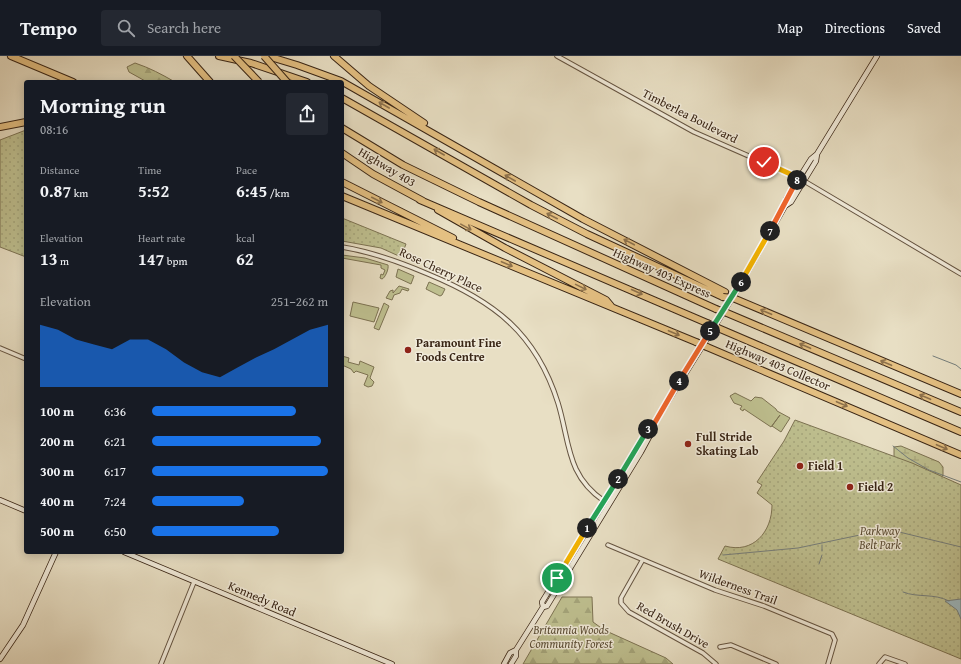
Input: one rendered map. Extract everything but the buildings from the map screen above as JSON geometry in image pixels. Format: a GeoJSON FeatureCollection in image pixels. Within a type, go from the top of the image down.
{"type":"FeatureCollection","features":[{"type":"Feature","properties":{"kind":"highway"},"geometry":{"type":"LineString","coordinates":[[11,56],[68,80]]}},
{"type":"Feature","properties":{"kind":"highway"},"geometry":{"type":"LineString","coordinates":[[187,56],[208,80]]}},
{"type":"Feature","properties":{"kind":"highway"},"geometry":{"type":"LineString","coordinates":[[219,56],[251,63],[301,80]]}},
{"type":"Feature","properties":{"kind":"highway"},"geometry":{"type":"LineString","coordinates":[[234,56],[257,80]]}},
{"type":"Feature","properties":{"kind":"highway"},"geometry":{"type":"LineString","coordinates":[[264,56],[285,80]]}},
{"type":"Feature","properties":{"kind":"highway"},"geometry":{"type":"LineString","coordinates":[[267,56],[338,80]]}},
{"type":"Feature","properties":{"kind":"highway"},"geometry":{"type":"LineString","coordinates":[[334,56],[369,86],[455,145]]}},
{"type":"Feature","properties":{"kind":"highway"},"geometry":{"type":"LineString","coordinates":[[344,83],[583,219],[724,295]]}},
{"type":"Feature","properties":{"kind":"highway"},"geometry":{"type":"LineString","coordinates":[[344,99],[530,205],[587,234],[724,295],[961,394]]}},
{"type":"Feature","properties":{"kind":"highway"},"geometry":{"type":"LineString","coordinates":[[0,127],[24,122]]}},
{"type":"Feature","properties":{"kind":"highway","name":"Highway 403"},"geometry":{"type":"LineString","coordinates":[[344,129],[403,165]]}},
{"type":"Feature","properties":{"kind":"highway","name":"Highway 403"},"geometry":{"type":"LineString","coordinates":[[344,154],[373,174],[420,200]]}},
{"type":"Feature","properties":{"kind":"highway","name":"Highway 403 Express"},"geometry":{"type":"LineString","coordinates":[[403,165],[486,205],[716,309],[961,412]]}},
{"type":"Feature","properties":{"kind":"highway"},"geometry":{"type":"LineString","coordinates":[[344,183],[475,250]]}},
{"type":"Feature","properties":{"kind":"highway"},"geometry":{"type":"LineString","coordinates":[[344,197],[475,250]]}},
{"type":"Feature","properties":{"kind":"highway"},"geometry":{"type":"LineString","coordinates":[[420,200],[498,244],[606,300],[612,308]]}},
{"type":"Feature","properties":{"kind":"highway"},"geometry":{"type":"LineString","coordinates":[[420,200],[961,432]]}},
{"type":"Feature","properties":{"kind":"highway","name":"Highway 403 Collector"},"geometry":{"type":"LineString","coordinates":[[475,250],[961,455]]}},
{"type":"Feature","properties":{"kind":"street","name":"Timberlea Boulevard"},"geometry":{"type":"LineString","coordinates":[[557,56],[694,132],[799,178],[961,274]]}},
{"type":"Feature","properties":{"kind":"street"},"geometry":{"type":"LineString","coordinates":[[504,664],[510,653],[516,650],[543,607],[547,606],[610,504],[641,452],[654,428],[654,424],[739,286],[784,206],[786,199],[811,159],[817,154],[877,56]]}},
{"type":"Feature","properties":{"kind":"street"},"geometry":{"type":"LineString","coordinates":[[784,206],[791,202],[816,161],[817,154]]}},
{"type":"Feature","properties":{"kind":"street","name":"Rose Cherry Place"},"geometry":{"type":"LineString","coordinates":[[344,247],[385,256],[456,285],[480,298],[506,318],[530,346],[547,374],[558,405],[568,453],[577,473],[588,488],[604,501]]}},
{"type":"Feature","properties":{"kind":"street"},"geometry":{"type":"LineString","coordinates":[[0,348],[24,358]]}},
{"type":"Feature","properties":{"kind":"street"},"geometry":{"type":"LineString","coordinates":[[543,607],[542,602],[650,426],[654,424]]}},
{"type":"Feature","properties":{"kind":"street"},"geometry":{"type":"LineString","coordinates":[[0,500],[24,510]]}},
{"type":"Feature","properties":{"kind":"street","name":"Wilderness Trail"},"geometry":{"type":"LineString","coordinates":[[608,545],[642,561],[715,590],[764,606],[832,634],[835,640],[828,664]]}},
{"type":"Feature","properties":{"kind":"street"},"geometry":{"type":"LineString","coordinates":[[0,659],[23,625],[55,554]]}},
{"type":"Feature","properties":{"kind":"street","name":"Kennedy Road"},"geometry":{"type":"LineString","coordinates":[[129,554],[392,664]]}},
{"type":"Feature","properties":{"kind":"street","name":"Red Brush Drive"},"geometry":{"type":"LineString","coordinates":[[642,561],[621,598],[621,603],[629,612],[703,653],[716,664]]}},
{"type":"Feature","properties":{"kind":"street"},"geometry":{"type":"LineString","coordinates":[[161,664],[194,582]]}},
{"type":"Feature","properties":{"kind":"street"},"geometry":{"type":"LineString","coordinates":[[720,647],[731,645],[776,664]]}},
{"type":"Feature","properties":{"kind":"street"},"geometry":{"type":"LineString","coordinates":[[511,664],[516,656],[516,650]]}},
{"type":"Feature","properties":{"kind":"street"},"geometry":{"type":"LineString","coordinates":[[879,664],[886,657],[889,657],[905,664]]}},
{"type":"Feature","properties":{"kind":"green space"},"geometry":{"type":"Polygon","coordinates":[[[135,63],[155,71],[171,80],[143,80],[129,72],[127,67],[135,63]]]}},
{"type":"Feature","properties":{"kind":"green space"},"geometry":{"type":"Polygon","coordinates":[[[24,131],[24,256],[0,247],[0,140],[24,131]]]}},
{"type":"Feature","properties":{"kind":"green space"},"geometry":{"type":"Polygon","coordinates":[[[344,219],[406,244],[401,257],[381,248],[344,241],[344,219]]]}},
{"type":"Feature","properties":{"kind":"green space"},"geometry":{"type":"Polygon","coordinates":[[[344,255],[365,258],[388,265],[388,269],[382,279],[380,278],[381,274],[383,275],[385,270],[381,268],[381,265],[344,258],[344,255]]]}},
{"type":"Feature","properties":{"kind":"green space"},"geometry":{"type":"Polygon","coordinates":[[[398,269],[414,276],[411,284],[396,277],[398,269]]]}},
{"type":"Feature","properties":{"kind":"green space"},"geometry":{"type":"Polygon","coordinates":[[[429,282],[445,289],[442,295],[440,296],[426,289],[429,282]]]}},
{"type":"Feature","properties":{"kind":"green space"},"geometry":{"type":"Polygon","coordinates":[[[399,286],[409,289],[408,291],[402,289],[400,293],[394,295],[392,300],[386,298],[390,291],[393,290],[393,293],[399,286]]]}},
{"type":"Feature","properties":{"kind":"green space"},"geometry":{"type":"Polygon","coordinates":[[[353,302],[379,308],[374,322],[350,316],[353,302]]]}},
{"type":"Feature","properties":{"kind":"green space"},"geometry":{"type":"Polygon","coordinates":[[[384,303],[389,306],[379,330],[374,328],[384,303]]]}},
{"type":"Feature","properties":{"kind":"green space"},"geometry":{"type":"Polygon","coordinates":[[[344,357],[349,358],[348,362],[359,365],[360,361],[374,367],[370,378],[374,382],[372,386],[368,387],[364,385],[368,375],[356,371],[354,373],[351,369],[344,366],[344,357]]]}},
{"type":"Feature","properties":{"kind":"green space"},"geometry":{"type":"Polygon","coordinates":[[[735,393],[751,401],[755,397],[762,398],[777,411],[790,418],[781,432],[772,426],[780,415],[771,427],[744,409],[743,411],[740,409],[742,406],[734,403],[730,396],[735,393]]]}},
{"type":"Feature","properties":{"kind":"green space","name":"Parkway Belt Park"},"geometry":{"type":"Polygon","coordinates":[[[795,420],[912,463],[961,485],[961,659],[718,559],[725,546],[735,548],[744,547],[759,539],[765,532],[769,524],[772,505],[757,493],[762,485],[757,482],[784,441],[795,420]]]}},
{"type":"Feature","properties":{"kind":"green space"},"geometry":{"type":"Polygon","coordinates":[[[901,446],[939,462],[943,467],[943,475],[936,482],[894,457],[894,447],[901,446]]]}},
{"type":"Feature","properties":{"kind":"green space","name":"Britannia Woods Community Forest"},"geometry":{"type":"Polygon","coordinates":[[[562,597],[592,597],[593,622],[604,630],[666,658],[673,664],[523,664],[562,597]]]}},
{"type":"Feature","properties":{"kind":"water"},"geometry":{"type":"Polygon","coordinates":[[[961,599],[961,619],[957,610],[945,601],[961,599]]]}},
{"type":"Feature","properties":{"kind":"waterway"},"geometry":{"type":"LineString","coordinates":[[933,356],[956,365],[961,369]]}},
{"type":"Feature","properties":{"kind":"waterway"},"geometry":{"type":"LineString","coordinates":[[893,446],[908,458],[929,470],[961,482]]}},
{"type":"Feature","properties":{"kind":"waterway"},"geometry":{"type":"LineString","coordinates":[[723,555],[798,548],[874,532],[895,531],[961,547]]}},
{"type":"Feature","properties":{"kind":"waterway"},"geometry":{"type":"LineString","coordinates":[[822,545],[822,551]]}},
{"type":"Feature","properties":{"kind":"waterway"},"geometry":{"type":"LineString","coordinates":[[819,564],[822,555]]}},
{"type":"Feature","properties":{"kind":"waterway"},"geometry":{"type":"LineString","coordinates":[[903,592],[914,595],[938,597],[949,601]]}},
{"type":"Feature","properties":{"kind":"place","name":"Paramount Fine Foods Centre"},"geometry":{"type":"Point","coordinates":[408,350]}},
{"type":"Feature","properties":{"kind":"place","name":"Full Stride Skating Lab"},"geometry":{"type":"Point","coordinates":[688,444]}},
{"type":"Feature","properties":{"kind":"place","name":"Field 1"},"geometry":{"type":"Point","coordinates":[800,466]}},
{"type":"Feature","properties":{"kind":"place","name":"Field 2"},"geometry":{"type":"Point","coordinates":[850,487]}},
{"type":"Feature","properties":{"kind":"route"},"geometry":{"type":"LineString","coordinates":[[557,578],[650,426],[654,424],[739,286],[799,178],[764,162]]}}]}
